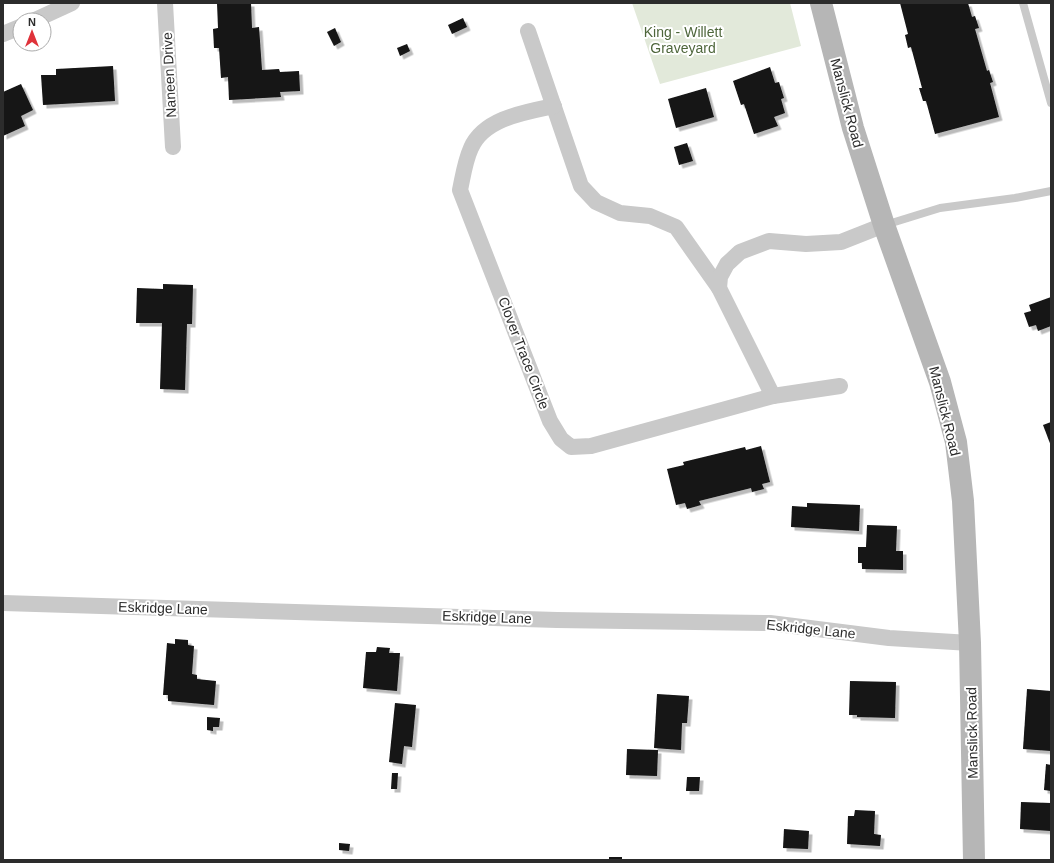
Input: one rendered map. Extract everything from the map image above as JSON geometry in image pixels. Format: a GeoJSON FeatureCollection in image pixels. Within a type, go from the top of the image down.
{"type":"FeatureCollection","features":[{"type":"Feature","properties":{"kind":"main road","name":"Manslick Road"},"geometry":{"type":"LineString","coordinates":[[821,3],[853,128],[884,225],[940,382],[956,442],[963,501],[970,643],[974,860]]}},
{"type":"Feature","properties":{"kind":"street"},"geometry":{"type":"LineString","coordinates":[[52,12],[72,3]]}},
{"type":"Feature","properties":{"kind":"street","name":"Naneen Drive"},"geometry":{"type":"LineString","coordinates":[[165,3],[173,147]]}},
{"type":"Feature","properties":{"kind":"street"},"geometry":{"type":"LineString","coordinates":[[528,31],[581,186],[596,202],[620,214],[650,216],[676,227],[719,288],[773,396]]}},
{"type":"Feature","properties":{"kind":"street","name":"Clover Trace Circle"},"geometry":{"type":"LineString","coordinates":[[554,106],[509,116],[488,127],[472,145],[467,156],[460,190],[550,421],[561,439],[572,447],[591,446],[773,396],[840,386]]}},
{"type":"Feature","properties":{"kind":"street"},"geometry":{"type":"LineString","coordinates":[[719,288],[720,277],[727,264],[740,252],[769,241],[806,244],[841,242],[884,225]]}},
{"type":"Feature","properties":{"kind":"street","name":"Eskridge Lane"},"geometry":{"type":"LineString","coordinates":[[3,603],[541,619],[770,623],[889,638],[970,643]]}},
{"type":"Feature","properties":{"kind":"lane"},"geometry":{"type":"LineString","coordinates":[[1023,3],[1051,104]]}},
{"type":"Feature","properties":{"kind":"lane"},"geometry":{"type":"LineString","coordinates":[[884,225],[940,208],[1015,198],[1051,191]]}},
{"type":"Feature","properties":{"kind":"green space","name":"King - Willett Graveyard"},"geometry":{"type":"Polygon","coordinates":[[[632,3],[790,3],[801,46],[660,84],[632,3]]]}},
{"type":"Feature","properties":{"kind":"building"},"geometry":{"type":"Polygon","coordinates":[[[217,3],[251,3],[252,28],[259,27],[262,70],[279,69],[280,72],[299,71],[300,91],[280,92],[281,97],[229,100],[228,77],[221,78],[219,48],[214,48],[213,29],[218,28],[217,3]]]}},
{"type":"Feature","properties":{"kind":"building"},"geometry":{"type":"Polygon","coordinates":[[[900,3],[968,3],[972,17],[975,16],[979,28],[975,29],[987,71],[989,70],[993,82],[990,83],[999,117],[935,134],[926,101],[923,101],[919,88],[922,88],[911,47],[908,48],[905,35],[908,34],[900,3]]]}},
{"type":"Feature","properties":{"kind":"building"},"geometry":{"type":"Polygon","coordinates":[[[463,18],[467,27],[452,34],[448,25],[463,18]]]}},
{"type":"Feature","properties":{"kind":"building"},"geometry":{"type":"Polygon","coordinates":[[[335,28],[341,42],[334,46],[327,32],[335,28]]]}},
{"type":"Feature","properties":{"kind":"building"},"geometry":{"type":"Polygon","coordinates":[[[407,44],[410,51],[400,56],[397,48],[407,44]]]}},
{"type":"Feature","properties":{"kind":"building"},"geometry":{"type":"Polygon","coordinates":[[[113,66],[115,101],[43,105],[41,75],[56,75],[56,69],[113,66]]]}},
{"type":"Feature","properties":{"kind":"building"},"geometry":{"type":"Polygon","coordinates":[[[770,67],[775,83],[779,82],[784,98],[781,99],[785,113],[774,117],[778,126],[754,134],[744,104],[741,105],[733,81],[770,67]]]}},
{"type":"Feature","properties":{"kind":"building"},"geometry":{"type":"Polygon","coordinates":[[[21,84],[33,110],[21,116],[25,126],[3,136],[3,92],[21,84]]]}},
{"type":"Feature","properties":{"kind":"building"},"geometry":{"type":"Polygon","coordinates":[[[706,88],[714,117],[676,128],[668,99],[706,88]]]}},
{"type":"Feature","properties":{"kind":"building"},"geometry":{"type":"Polygon","coordinates":[[[687,143],[693,161],[679,165],[674,147],[687,143]]]}},
{"type":"Feature","properties":{"kind":"building"},"geometry":{"type":"Polygon","coordinates":[[[163,284],[193,285],[192,324],[187,324],[185,390],[160,389],[162,323],[136,323],[137,288],[163,289],[163,284]]]}},
{"type":"Feature","properties":{"kind":"building"},"geometry":{"type":"Polygon","coordinates":[[[1051,297],[1051,326],[1038,331],[1036,325],[1029,327],[1024,313],[1031,311],[1029,305],[1051,297]]]}},
{"type":"Feature","properties":{"kind":"building"},"geometry":{"type":"Polygon","coordinates":[[[1051,422],[1051,446],[1043,425],[1051,422]]]}},
{"type":"Feature","properties":{"kind":"building"},"geometry":{"type":"Polygon","coordinates":[[[761,446],[770,482],[762,484],[764,489],[752,492],[751,488],[699,501],[701,505],[687,509],[685,503],[676,505],[667,469],[684,465],[683,462],[745,447],[746,450],[761,446]]]}},
{"type":"Feature","properties":{"kind":"building"},"geometry":{"type":"Polygon","coordinates":[[[807,503],[860,505],[859,531],[791,527],[792,506],[807,507],[807,503]]]}},
{"type":"Feature","properties":{"kind":"building"},"geometry":{"type":"Polygon","coordinates":[[[867,525],[897,526],[896,551],[903,551],[903,570],[862,569],[862,563],[858,563],[858,547],[866,547],[867,525]]]}},
{"type":"Feature","properties":{"kind":"building"},"geometry":{"type":"Polygon","coordinates":[[[175,639],[188,640],[188,645],[194,646],[192,674],[197,675],[197,679],[216,681],[214,705],[168,701],[168,695],[163,695],[167,643],[175,644],[175,639]]]}},
{"type":"Feature","properties":{"kind":"building"},"geometry":{"type":"Polygon","coordinates":[[[377,647],[390,648],[389,653],[400,653],[397,691],[363,688],[366,652],[376,652],[377,647]]]}},
{"type":"Feature","properties":{"kind":"building"},"geometry":{"type":"Polygon","coordinates":[[[850,681],[896,682],[895,718],[857,717],[857,715],[849,715],[850,681]]]}},
{"type":"Feature","properties":{"kind":"building"},"geometry":{"type":"Polygon","coordinates":[[[1027,689],[1051,691],[1051,751],[1023,749],[1027,689]]]}},
{"type":"Feature","properties":{"kind":"building"},"geometry":{"type":"Polygon","coordinates":[[[657,694],[689,696],[687,723],[682,723],[681,750],[654,748],[657,694]]]}},
{"type":"Feature","properties":{"kind":"building"},"geometry":{"type":"Polygon","coordinates":[[[395,703],[416,705],[412,747],[404,746],[402,764],[389,762],[395,703]]]}},
{"type":"Feature","properties":{"kind":"building"},"geometry":{"type":"Polygon","coordinates":[[[207,717],[220,718],[219,727],[213,727],[213,731],[207,730],[207,717]]]}},
{"type":"Feature","properties":{"kind":"building"},"geometry":{"type":"Polygon","coordinates":[[[627,749],[658,750],[657,776],[626,775],[627,749]]]}},
{"type":"Feature","properties":{"kind":"building"},"geometry":{"type":"Polygon","coordinates":[[[1046,764],[1051,765],[1051,791],[1044,790],[1046,764]]]}},
{"type":"Feature","properties":{"kind":"building"},"geometry":{"type":"Polygon","coordinates":[[[392,773],[398,773],[397,789],[391,789],[392,773]]]}},
{"type":"Feature","properties":{"kind":"building"},"geometry":{"type":"Polygon","coordinates":[[[687,777],[700,777],[699,791],[686,791],[687,777]]]}},
{"type":"Feature","properties":{"kind":"building"},"geometry":{"type":"Polygon","coordinates":[[[1021,802],[1051,803],[1051,831],[1020,829],[1021,802]]]}},
{"type":"Feature","properties":{"kind":"building"},"geometry":{"type":"Polygon","coordinates":[[[855,810],[875,811],[874,834],[881,835],[880,846],[847,844],[848,816],[854,816],[855,810]]]}},
{"type":"Feature","properties":{"kind":"building"},"geometry":{"type":"Polygon","coordinates":[[[784,829],[809,831],[808,849],[783,848],[784,829]]]}},
{"type":"Feature","properties":{"kind":"building"},"geometry":{"type":"Polygon","coordinates":[[[339,843],[350,844],[349,851],[339,850],[339,843]]]}},
{"type":"Feature","properties":{"kind":"building"},"geometry":{"type":"Polygon","coordinates":[[[609,857],[622,857],[622,860],[609,860],[609,857]]]}}]}
